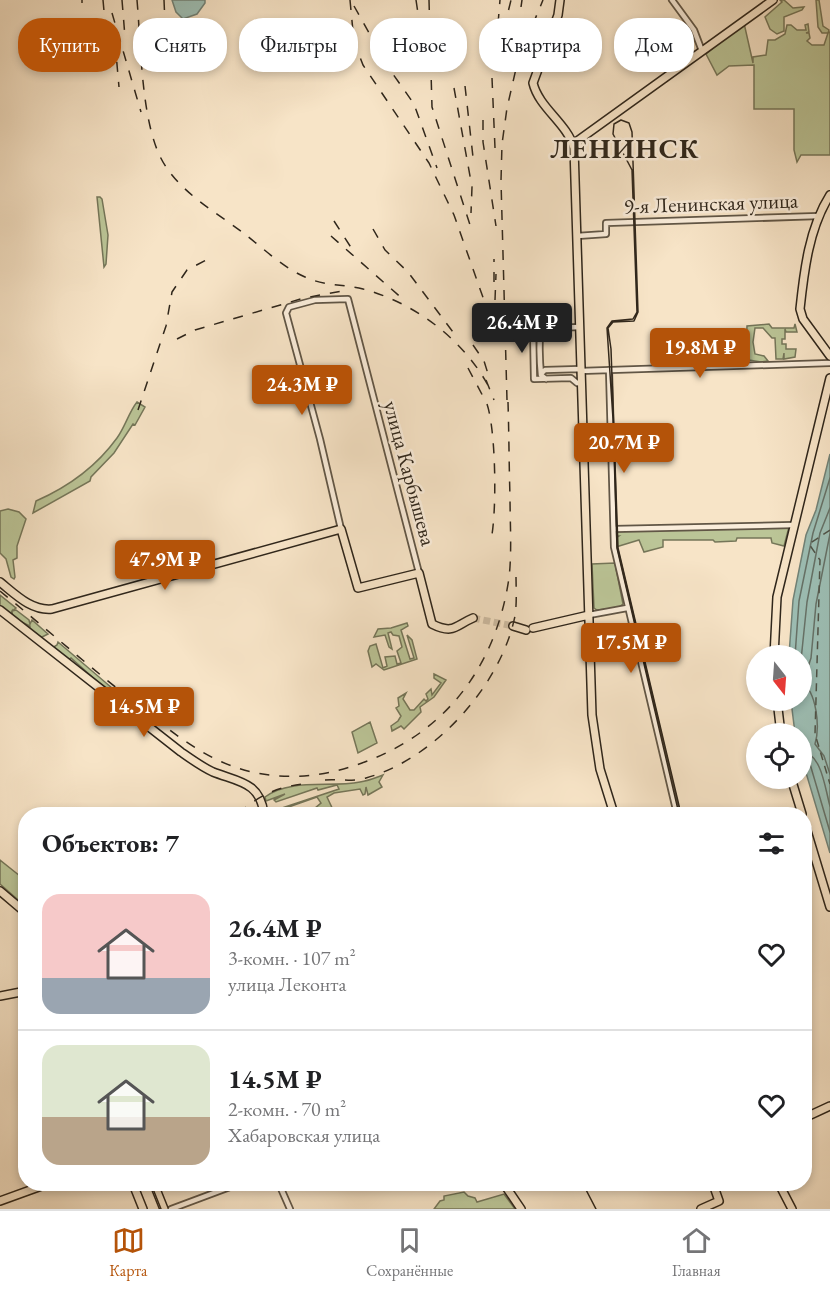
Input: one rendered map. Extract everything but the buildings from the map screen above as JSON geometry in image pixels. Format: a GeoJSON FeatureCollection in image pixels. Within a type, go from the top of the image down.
{"type":"FeatureCollection","features":[{"type":"Feature","properties":{"kind":"main road"},"geometry":{"type":"LineString","coordinates":[[573,144],[773,0]]}},
{"type":"Feature","properties":{"kind":"main road"},"geometry":{"type":"LineString","coordinates":[[560,2],[533,83],[536,92],[573,144],[581,441]]}},
{"type":"Feature","properties":{"kind":"main road"},"geometry":{"type":"LineString","coordinates":[[828,357],[803,319],[800,309],[810,248],[819,216],[830,199]]}},
{"type":"Feature","properties":{"kind":"main road"},"geometry":{"type":"LineString","coordinates":[[580,370],[577,374],[577,383],[585,545],[588,718],[595,761],[610,807]]}},
{"type":"Feature","properties":{"kind":"main road"},"geometry":{"type":"LineString","coordinates":[[775,645],[777,597],[830,378]]}},
{"type":"Feature","properties":{"kind":"main road"},"geometry":{"type":"LineString","coordinates":[[0,582],[26,602],[40,608],[52,609],[341,529],[358,588],[419,573]]}},
{"type":"Feature","properties":{"kind":"main road","name":"улица Карбышева"},"geometry":{"type":"LineString","coordinates":[[419,573],[429,621],[435,626],[452,629],[460,627],[473,618]]}},
{"type":"Feature","properties":{"kind":"main road"},"geometry":{"type":"LineString","coordinates":[[0,610],[181,752],[209,770],[244,783],[254,790],[260,797],[262,807]]}},
{"type":"Feature","properties":{"kind":"main road"},"geometry":{"type":"LineString","coordinates":[[513,626],[530,629],[587,615]]}},
{"type":"Feature","properties":{"kind":"main road"},"geometry":{"type":"LineString","coordinates":[[794,789],[800,807]]}},
{"type":"Feature","properties":{"kind":"main road"},"geometry":{"type":"LineString","coordinates":[[812,847],[830,907]]}},
{"type":"Feature","properties":{"kind":"main road"},"geometry":{"type":"LineString","coordinates":[[0,891],[18,906]]}},
{"type":"Feature","properties":{"kind":"main road"},"geometry":{"type":"LineString","coordinates":[[0,996],[18,993]]}},
{"type":"Feature","properties":{"kind":"main road"},"geometry":{"type":"LineString","coordinates":[[812,1114],[830,1106]]}},
{"type":"Feature","properties":{"kind":"main road"},"geometry":{"type":"LineString","coordinates":[[0,1201],[28,1191]]}},
{"type":"Feature","properties":{"kind":"main road"},"geometry":{"type":"LineString","coordinates":[[136,1191],[143,1209]]}},
{"type":"Feature","properties":{"kind":"main road"},"geometry":{"type":"LineString","coordinates":[[157,1191],[164,1209]]}},
{"type":"Feature","properties":{"kind":"main road"},"geometry":{"type":"LineString","coordinates":[[509,1191],[521,1209]]}},
{"type":"Feature","properties":{"kind":"main road"},"geometry":{"type":"LineString","coordinates":[[701,1209],[721,1204],[716,1191]]}},
{"type":"Feature","properties":{"kind":"main road"},"geometry":{"type":"LineString","coordinates":[[781,1191],[790,1209]]}},
{"type":"Feature","properties":{"kind":"street"},"geometry":{"type":"LineString","coordinates":[[672,0],[694,30],[702,52]]}},
{"type":"Feature","properties":{"kind":"street","name":"9-я Ленинская улица"},"geometry":{"type":"LineString","coordinates":[[577,236],[606,234],[606,223],[819,216]]}},
{"type":"Feature","properties":{"kind":"street","name":"улица Карбышева"},"geometry":{"type":"LineString","coordinates":[[341,529],[320,439],[286,316],[287,308],[315,300],[348,299],[419,573]]}},
{"type":"Feature","properties":{"kind":"street"},"geometry":{"type":"LineString","coordinates":[[577,383],[571,378],[534,379],[533,328],[579,327]]}},
{"type":"Feature","properties":{"kind":"street"},"geometry":{"type":"LineString","coordinates":[[542,328],[539,333],[541,374],[546,379]]}},
{"type":"Feature","properties":{"kind":"street"},"geometry":{"type":"LineString","coordinates":[[818,362],[828,357]]}},
{"type":"Feature","properties":{"kind":"street"},"geometry":{"type":"LineString","coordinates":[[541,374],[545,370],[609,370],[818,362],[828,357]]}},
{"type":"Feature","properties":{"kind":"street"},"geometry":{"type":"LineString","coordinates":[[609,370],[614,547],[675,807]]}},
{"type":"Feature","properties":{"kind":"street"},"geometry":{"type":"LineString","coordinates":[[614,529],[793,525]]}},
{"type":"Feature","properties":{"kind":"street"},"geometry":{"type":"LineString","coordinates":[[587,615],[627,608]]}},
{"type":"Feature","properties":{"kind":"street"},"geometry":{"type":"LineString","coordinates":[[171,1209],[219,1191]]}},
{"type":"Feature","properties":{"kind":"street"},"geometry":{"type":"LineString","coordinates":[[282,1191],[290,1209]]}},
{"type":"Feature","properties":{"kind":"green space"},"geometry":{"type":"Polygon","coordinates":[[[780,0],[784,0],[793,8],[804,7],[784,17],[784,31],[777,34],[770,29],[765,17],[782,2],[780,0]]]}},
{"type":"Feature","properties":{"kind":"green space"},"geometry":{"type":"Polygon","coordinates":[[[816,0],[819,0],[823,26],[829,30],[828,33],[822,33],[818,27],[816,0]]]}},
{"type":"Feature","properties":{"kind":"green space"},"geometry":{"type":"Polygon","coordinates":[[[744,23],[753,63],[753,57],[766,55],[768,40],[775,40],[785,34],[787,25],[797,30],[806,30],[805,25],[808,24],[809,32],[806,33],[809,33],[810,38],[807,41],[812,45],[824,45],[830,32],[830,155],[801,155],[797,162],[794,150],[794,109],[754,109],[754,65],[729,66],[717,75],[706,54],[744,23]]]}},
{"type":"Feature","properties":{"kind":"green space"},"geometry":{"type":"Polygon","coordinates":[[[97,197],[102,199],[108,235],[104,267],[97,197]]]}},
{"type":"Feature","properties":{"kind":"green space"},"geometry":{"type":"Polygon","coordinates":[[[769,324],[772,328],[794,328],[795,324],[797,332],[786,332],[785,329],[785,339],[782,339],[782,344],[786,344],[786,349],[796,349],[795,357],[784,359],[784,353],[783,359],[776,359],[775,338],[772,338],[763,328],[755,328],[753,342],[755,354],[764,356],[768,361],[749,360],[746,352],[747,326],[769,324]]]}},
{"type":"Feature","properties":{"kind":"green space"},"geometry":{"type":"Polygon","coordinates":[[[137,402],[145,407],[135,425],[133,424],[114,453],[91,477],[90,481],[33,513],[36,501],[70,483],[100,458],[117,438],[137,402]]]}},
{"type":"Feature","properties":{"kind":"green space"},"geometry":{"type":"Polygon","coordinates":[[[8,509],[19,512],[26,519],[17,546],[17,558],[13,560],[14,579],[11,577],[6,559],[0,553],[0,511],[8,509]]]}},
{"type":"Feature","properties":{"kind":"green space"},"geometry":{"type":"Polygon","coordinates":[[[789,527],[784,546],[772,543],[771,538],[737,538],[736,541],[715,542],[713,540],[663,540],[663,547],[644,552],[639,540],[616,547],[616,538],[619,536],[616,536],[615,531],[789,527]]]}},
{"type":"Feature","properties":{"kind":"green space"},"geometry":{"type":"Polygon","coordinates":[[[615,563],[623,604],[618,608],[597,610],[594,608],[592,564],[615,563]]]}},
{"type":"Feature","properties":{"kind":"green space"},"geometry":{"type":"Polygon","coordinates":[[[0,595],[16,608],[10,615],[0,606],[0,595]]]}},
{"type":"Feature","properties":{"kind":"green space"},"geometry":{"type":"Polygon","coordinates":[[[16,610],[29,620],[30,624],[32,620],[48,634],[40,638],[26,627],[30,626],[13,618],[12,611],[16,610]]]}},
{"type":"Feature","properties":{"kind":"green space"},"geometry":{"type":"Polygon","coordinates":[[[407,623],[408,626],[401,630],[410,659],[414,658],[407,635],[412,640],[417,659],[384,670],[376,664],[372,667],[368,651],[370,646],[376,644],[383,668],[387,666],[385,657],[395,656],[397,664],[401,663],[397,651],[402,647],[399,636],[388,633],[392,649],[385,635],[374,637],[378,629],[407,623]]]}},
{"type":"Feature","properties":{"kind":"green space"},"geometry":{"type":"Polygon","coordinates":[[[58,642],[112,688],[109,692],[71,658],[68,660],[52,648],[58,642]]]}},
{"type":"Feature","properties":{"kind":"green space"},"geometry":{"type":"Polygon","coordinates":[[[434,674],[446,680],[434,697],[420,707],[421,712],[404,729],[401,726],[392,731],[391,726],[401,716],[396,708],[399,706],[398,698],[406,693],[403,699],[410,710],[414,710],[424,699],[426,701],[428,699],[426,694],[431,689],[432,695],[441,683],[434,678],[434,674]]]}},
{"type":"Feature","properties":{"kind":"green space"},"geometry":{"type":"Polygon","coordinates":[[[370,722],[377,743],[358,753],[352,732],[370,722]]]}},
{"type":"Feature","properties":{"kind":"green space"},"geometry":{"type":"Polygon","coordinates":[[[383,775],[379,782],[382,787],[368,795],[366,787],[363,795],[360,789],[334,793],[327,797],[332,807],[316,807],[321,803],[317,797],[285,807],[339,789],[337,785],[318,790],[317,788],[276,802],[274,800],[285,794],[266,801],[265,797],[286,787],[298,785],[348,784],[383,775]]]}},
{"type":"Feature","properties":{"kind":"green space"},"geometry":{"type":"Polygon","coordinates":[[[0,860],[18,874],[18,900],[0,884],[0,860]]]}},
{"type":"Feature","properties":{"kind":"green space"},"geometry":{"type":"Polygon","coordinates":[[[464,1192],[475,1198],[477,1202],[504,1194],[515,1209],[434,1209],[440,1201],[444,1200],[444,1196],[464,1192]]]}},
{"type":"Feature","properties":{"kind":"water"},"geometry":{"type":"Polygon","coordinates":[[[172,0],[205,0],[197,14],[182,18],[176,12],[172,0]]]}},
{"type":"Feature","properties":{"kind":"water"},"geometry":{"type":"Polygon","coordinates":[[[830,454],[830,853],[811,789],[812,723],[794,723],[792,711],[812,711],[812,645],[790,645],[793,600],[806,535],[816,510],[830,454]]]}},
{"type":"Feature","properties":{"kind":"ferry route"},"geometry":{"type":"LineString","coordinates":[[830,530],[809,544],[820,560],[815,734],[830,784]]}},
{"type":"Feature","properties":{"kind":"tunnel"},"geometry":{"type":"LineString","coordinates":[[473,618],[513,626]]}},
{"type":"Feature","properties":{"kind":"tram line"},"geometry":{"type":"LineString","coordinates":[[677,807],[617,548],[613,419],[607,328],[612,321],[633,319],[637,312],[632,170],[613,134],[614,124],[621,120],[629,123],[632,132],[638,312],[634,321],[613,322],[608,328],[611,349],[618,548],[679,807]]}},
{"type":"Feature","properties":{"kind":"tram line"},"geometry":{"type":"LineString","coordinates":[[154,1191],[161,1209]]}},
{"type":"Feature","properties":{"kind":"tram line"},"geometry":{"type":"LineString","coordinates":[[587,1191],[596,1209]]}},
{"type":"Feature","properties":{"kind":"railway"},"geometry":{"type":"LineString","coordinates":[[103,0],[105,18]]}},
{"type":"Feature","properties":{"kind":"railway"},"geometry":{"type":"LineString","coordinates":[[122,0],[125,37]]}},
{"type":"Feature","properties":{"kind":"railway"},"geometry":{"type":"LineString","coordinates":[[137,0],[148,117],[158,152],[174,178],[196,199],[297,273],[319,282],[356,287],[382,295],[401,303],[436,325],[466,353],[489,387]]}},
{"type":"Feature","properties":{"kind":"railway"},"geometry":{"type":"LineString","coordinates":[[164,0],[165,18]]}},
{"type":"Feature","properties":{"kind":"railway"},"geometry":{"type":"LineString","coordinates":[[350,0],[354,42],[363,65],[429,163],[454,215],[492,323],[496,345]]}},
{"type":"Feature","properties":{"kind":"railway"},"geometry":{"type":"LineString","coordinates":[[416,0],[419,18]]}},
{"type":"Feature","properties":{"kind":"railway"},"geometry":{"type":"LineString","coordinates":[[429,0],[432,107],[471,228]]}},
{"type":"Feature","properties":{"kind":"railway"},"geometry":{"type":"LineString","coordinates":[[498,18],[500,0]]}},
{"type":"Feature","properties":{"kind":"railway"},"geometry":{"type":"LineString","coordinates":[[495,148],[492,78],[511,0]]}},
{"type":"Feature","properties":{"kind":"railway"},"geometry":{"type":"LineString","coordinates":[[521,7],[522,0]]}},
{"type":"Feature","properties":{"kind":"railway"},"geometry":{"type":"LineString","coordinates":[[507,400],[502,144],[507,108],[518,60],[543,0]]}},
{"type":"Feature","properties":{"kind":"railway"},"geometry":{"type":"LineString","coordinates":[[354,6],[388,67],[414,104],[437,168]]}},
{"type":"Feature","properties":{"kind":"railway"},"geometry":{"type":"LineString","coordinates":[[112,13],[141,112]]}},
{"type":"Feature","properties":{"kind":"railway"},"geometry":{"type":"LineString","coordinates":[[118,72],[119,87]]}},
{"type":"Feature","properties":{"kind":"railway"},"geometry":{"type":"LineString","coordinates":[[465,86],[473,157]]}},
{"type":"Feature","properties":{"kind":"railway"},"geometry":{"type":"LineString","coordinates":[[454,88],[472,187],[471,213]]}},
{"type":"Feature","properties":{"kind":"railway"},"geometry":{"type":"LineString","coordinates":[[483,120],[483,142],[496,226]]}},
{"type":"Feature","properties":{"kind":"railway"},"geometry":{"type":"LineString","coordinates":[[334,221],[352,249]]}},
{"type":"Feature","properties":{"kind":"railway"},"geometry":{"type":"LineString","coordinates":[[373,229],[385,250],[408,272],[453,332]]}},
{"type":"Feature","properties":{"kind":"railway"},"geometry":{"type":"LineString","coordinates":[[331,236],[405,301]]}},
{"type":"Feature","properties":{"kind":"railway"},"geometry":{"type":"LineString","coordinates":[[138,410],[166,326],[172,292],[187,270],[212,257]]}},
{"type":"Feature","properties":{"kind":"railway"},"geometry":{"type":"LineString","coordinates":[[494,259],[494,282]]}},
{"type":"Feature","properties":{"kind":"railway"},"geometry":{"type":"LineString","coordinates":[[495,300],[496,274]]}},
{"type":"Feature","properties":{"kind":"railway"},"geometry":{"type":"LineString","coordinates":[[177,339],[195,330],[304,298],[342,291]]}},
{"type":"Feature","properties":{"kind":"railway"},"geometry":{"type":"LineString","coordinates":[[473,345],[484,361],[489,377]]}},
{"type":"Feature","properties":{"kind":"railway"},"geometry":{"type":"LineString","coordinates":[[468,368],[486,402]]}},
{"type":"Feature","properties":{"kind":"railway"},"geometry":{"type":"LineString","coordinates":[[486,380],[494,400]]}},
{"type":"Feature","properties":{"kind":"railway"},"geometry":{"type":"LineString","coordinates":[[0,591],[162,724],[209,756],[239,768],[274,776],[327,773],[362,763],[392,750],[419,734],[442,714],[462,692],[479,667],[492,640],[502,610],[510,568],[508,402]]}},
{"type":"Feature","properties":{"kind":"railway"},"geometry":{"type":"LineString","coordinates":[[487,404],[495,472],[491,540]]}},
{"type":"Feature","properties":{"kind":"railway"},"geometry":{"type":"LineString","coordinates":[[325,780],[361,779],[392,768],[440,737],[461,716],[480,693],[496,668],[507,642],[515,616],[516,575]]}},
{"type":"Feature","properties":{"kind":"railway"},"geometry":{"type":"LineString","coordinates":[[247,807],[269,793],[304,784]]}},
{"type":"Feature","properties":{"kind":"district","name":"ЛЕНИНСК"},"geometry":{"type":"Point","coordinates":[625,148]}}]}
